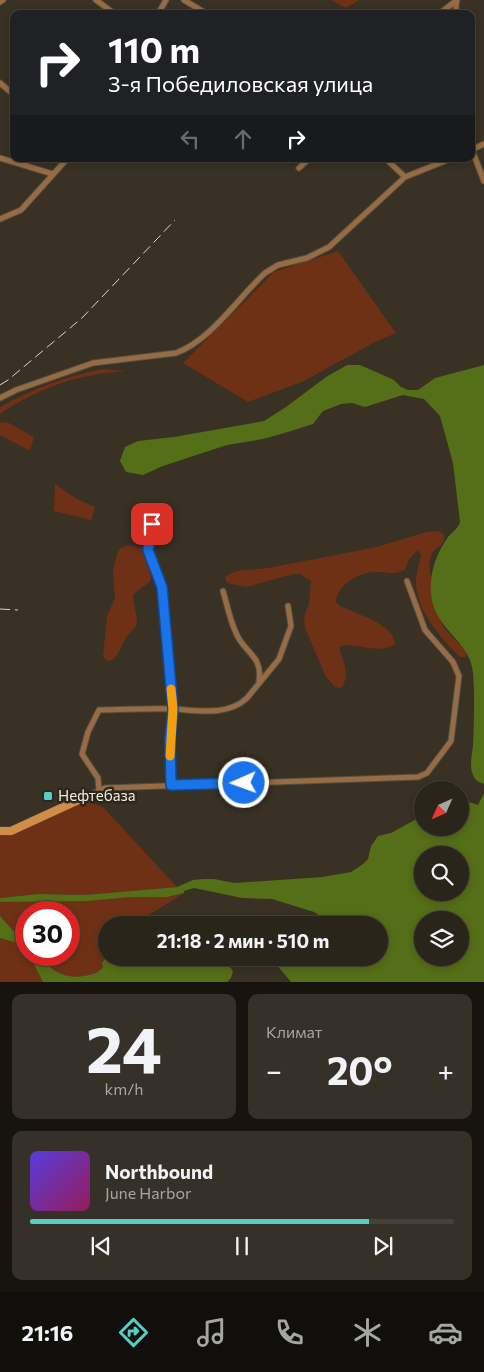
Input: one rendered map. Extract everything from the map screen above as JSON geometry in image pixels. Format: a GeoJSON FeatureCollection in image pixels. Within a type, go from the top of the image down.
{"type":"FeatureCollection","features":[{"type":"Feature","properties":{"kind":"street"},"geometry":{"type":"LineString","coordinates":[[96,0],[110,10]]}},
{"type":"Feature","properties":{"kind":"street"},"geometry":{"type":"LineString","coordinates":[[184,0],[200,10]]}},
{"type":"Feature","properties":{"kind":"street"},"geometry":{"type":"LineString","coordinates":[[444,10],[457,0]]}},
{"type":"Feature","properties":{"kind":"street"},"geometry":{"type":"LineString","coordinates":[[0,83],[10,91]]}},
{"type":"Feature","properties":{"kind":"street"},"geometry":{"type":"LineString","coordinates":[[475,158],[484,181]]}},
{"type":"Feature","properties":{"kind":"street"},"geometry":{"type":"LineString","coordinates":[[13,162],[53,174]]}},
{"type":"Feature","properties":{"kind":"street"},"geometry":{"type":"LineString","coordinates":[[0,219],[21,210],[64,162]]}},
{"type":"Feature","properties":{"kind":"street"},"geometry":{"type":"LineString","coordinates":[[299,168],[305,162]]}},
{"type":"Feature","properties":{"kind":"street"},"geometry":{"type":"LineString","coordinates":[[389,162],[405,177]]}},
{"type":"Feature","properties":{"kind":"street"},"geometry":{"type":"LineString","coordinates":[[0,398],[16,390],[93,363],[176,353],[187,349],[204,337],[266,273],[278,265],[307,258],[329,247],[405,177],[442,162]]}},
{"type":"Feature","properties":{"kind":"street"},"geometry":{"type":"LineString","coordinates":[[152,524],[148,550],[162,587],[173,709],[170,740],[171,785]]}},
{"type":"Feature","properties":{"kind":"street"},"geometry":{"type":"LineString","coordinates":[[0,831],[11,831],[105,788],[418,777],[427,773],[451,741],[459,676],[453,662],[425,630],[407,581]]}},
{"type":"Feature","properties":{"kind":"street"},"geometry":{"type":"LineString","coordinates":[[222,591],[236,634],[260,667],[259,682]]}},
{"type":"Feature","properties":{"kind":"street"},"geometry":{"type":"LineString","coordinates":[[99,791],[98,778],[82,754],[88,732],[99,710],[173,709],[198,712],[223,709],[244,701],[275,664],[282,651],[291,626],[288,606]]}},
{"type":"Feature","properties":{"kind":"shaded area"},"geometry":{"type":"Polygon","coordinates":[[[331,0],[359,0],[346,8],[331,0]]]}},
{"type":"Feature","properties":{"kind":"shaded area"},"geometry":{"type":"Polygon","coordinates":[[[338,251],[396,333],[375,342],[304,381],[248,402],[183,363],[274,272],[338,251]]]}},
{"type":"Feature","properties":{"kind":"shaded area"},"geometry":{"type":"Polygon","coordinates":[[[347,365],[360,365],[394,380],[401,387],[408,390],[418,390],[435,378],[484,365],[484,784],[475,779],[471,768],[474,700],[471,662],[460,643],[439,617],[431,594],[432,572],[437,557],[448,537],[460,522],[453,463],[440,416],[424,399],[403,395],[365,407],[352,403],[341,404],[323,411],[313,424],[263,439],[227,445],[163,466],[143,475],[126,472],[120,461],[125,447],[138,441],[174,437],[264,421],[326,377],[347,365]]]}},
{"type":"Feature","properties":{"kind":"shaded area"},"geometry":{"type":"Polygon","coordinates":[[[102,369],[127,371],[93,375],[61,383],[30,396],[0,414],[0,407],[25,394],[62,380],[102,369]]]}},
{"type":"Feature","properties":{"kind":"shaded area"},"geometry":{"type":"Polygon","coordinates":[[[7,422],[34,437],[30,451],[0,435],[0,423],[7,422]]]}},
{"type":"Feature","properties":{"kind":"shaded area"},"geometry":{"type":"Polygon","coordinates":[[[55,484],[75,498],[95,507],[91,520],[54,511],[55,484]]]}},
{"type":"Feature","properties":{"kind":"shaded area"},"geometry":{"type":"Polygon","coordinates":[[[438,531],[444,534],[444,540],[432,553],[429,565],[431,594],[444,628],[467,652],[466,657],[460,657],[445,642],[431,623],[420,603],[416,582],[421,556],[418,550],[409,559],[405,570],[393,573],[371,572],[358,576],[345,584],[337,596],[336,602],[340,606],[381,625],[393,637],[395,644],[382,649],[353,646],[339,647],[346,673],[341,688],[335,687],[326,677],[305,628],[304,616],[309,604],[311,581],[300,574],[294,574],[246,587],[227,583],[225,577],[236,571],[268,568],[377,547],[426,532],[438,531]]]}},
{"type":"Feature","properties":{"kind":"shaded area"},"geometry":{"type":"Polygon","coordinates":[[[128,545],[142,548],[151,568],[151,580],[133,596],[137,620],[136,626],[127,636],[113,660],[107,661],[103,656],[107,616],[115,598],[113,573],[115,561],[119,549],[128,545]]]}},
{"type":"Feature","properties":{"kind":"shaded area"},"geometry":{"type":"Polygon","coordinates":[[[484,793],[484,982],[291,982],[278,966],[388,966],[388,916],[319,916],[314,912],[272,899],[242,898],[194,888],[184,891],[184,893],[167,897],[130,897],[87,901],[0,902],[0,898],[38,894],[85,895],[177,887],[193,880],[203,879],[234,883],[322,877],[351,872],[368,859],[371,846],[378,836],[391,833],[414,820],[414,836],[469,836],[469,802],[478,805],[484,793]]]}},
{"type":"Feature","properties":{"kind":"shaded area"},"geometry":{"type":"Polygon","coordinates":[[[87,801],[103,807],[177,887],[85,895],[38,894],[0,898],[0,833],[87,801]]]}},
{"type":"Feature","properties":{"kind":"shaded area"},"geometry":{"type":"Polygon","coordinates":[[[184,893],[147,916],[98,916],[98,966],[103,967],[100,971],[86,976],[71,977],[58,973],[48,966],[80,966],[80,901],[32,901],[176,895],[184,893]]]}},
{"type":"Feature","properties":{"kind":"shaded area"},"geometry":{"type":"Polygon","coordinates":[[[0,902],[15,902],[15,933],[0,916],[0,902]]]}},
{"type":"Feature","properties":{"kind":"shaded area"},"geometry":{"type":"Polygon","coordinates":[[[0,916],[15,933],[15,942],[0,938],[0,916]]]}},
{"type":"Feature","properties":{"kind":"shaded area"},"geometry":{"type":"Polygon","coordinates":[[[0,938],[15,942],[15,966],[35,966],[43,982],[0,982],[0,938]]]}},
{"type":"Feature","properties":{"kind":"shaded area"},"geometry":{"type":"Polygon","coordinates":[[[35,966],[48,966],[66,976],[73,977],[95,973],[103,966],[229,966],[233,971],[231,978],[227,982],[43,982],[35,966]]]}},
{"type":"Feature","properties":{"kind":"railway"},"geometry":{"type":"LineString","coordinates":[[0,385],[82,318],[175,220]]}},
{"type":"Feature","properties":{"kind":"railway"},"geometry":{"type":"LineString","coordinates":[[0,609],[18,610]]}},
{"type":"Feature","properties":{"kind":"slow traffic"},"geometry":{"type":"LineString","coordinates":[[170,756],[173,709],[171,689]]}},
{"type":"Feature","properties":{"kind":"place","name":"Нефтебаза"},"geometry":{"type":"Point","coordinates":[48,796]}},
{"type":"Feature","properties":{"kind":"route"},"geometry":{"type":"LineString","coordinates":[[152,524],[148,550],[162,587],[173,709],[170,740],[171,785],[244,783]]}}]}
